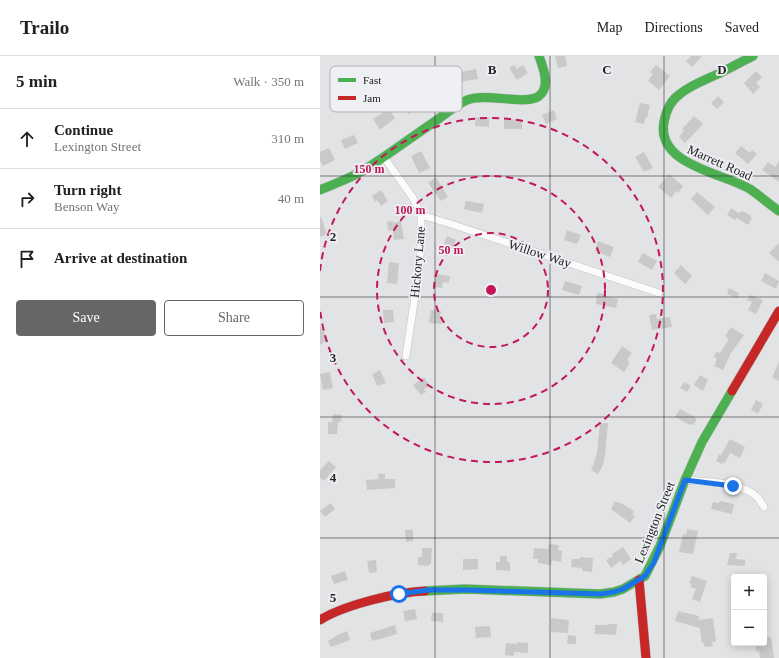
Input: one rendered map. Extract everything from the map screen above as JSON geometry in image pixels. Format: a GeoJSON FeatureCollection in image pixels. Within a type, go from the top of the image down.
{"type":"FeatureCollection","features":[{"type":"Feature","properties":{"kind":"street"},"geometry":{"type":"LineString","coordinates":[[462,102],[484,96],[521,99],[533,99],[538,97],[545,87],[544,73],[539,56]]}},
{"type":"Feature","properties":{"kind":"street","name":"Marrett Road"},"geometry":{"type":"LineString","coordinates":[[753,56],[691,87],[677,96],[669,105],[665,117],[663,127],[664,137],[668,147],[675,155],[684,161],[749,189],[779,211]]}},
{"type":"Feature","properties":{"kind":"street"},"geometry":{"type":"LineString","coordinates":[[320,190],[371,166],[447,112]]}},
{"type":"Feature","properties":{"kind":"street","name":"Hickory Lane"},"geometry":{"type":"LineString","coordinates":[[383,156],[413,198],[421,215],[421,244],[406,356]]}},
{"type":"Feature","properties":{"kind":"street","name":"Willow Way"},"geometry":{"type":"LineString","coordinates":[[421,215],[659,293]]}},
{"type":"Feature","properties":{"kind":"street","name":"Lexington Street"},"geometry":{"type":"LineString","coordinates":[[320,620],[328,615],[368,601],[416,591],[465,590],[600,594],[623,589],[645,576],[654,562],[685,480],[705,436],[779,311]]}},
{"type":"Feature","properties":{"kind":"street"},"geometry":{"type":"LineString","coordinates":[[685,480],[726,484],[738,487],[750,492],[764,507]]}},
{"type":"Feature","properties":{"kind":"street"},"geometry":{"type":"LineString","coordinates":[[639,580],[646,658]]}},
{"type":"Feature","properties":{"kind":"building"},"geometry":{"type":"Polygon","coordinates":[[[555,56],[565,56],[567,66],[558,68],[555,56]]]}},
{"type":"Feature","properties":{"kind":"building"},"geometry":{"type":"Polygon","coordinates":[[[691,56],[702,56],[692,67],[686,61],[691,56]]]}},
{"type":"Feature","properties":{"kind":"building"},"geometry":{"type":"Polygon","coordinates":[[[514,65],[517,69],[523,65],[528,73],[517,80],[509,68],[514,65]]]}},
{"type":"Feature","properties":{"kind":"building"},"geometry":{"type":"Polygon","coordinates":[[[656,65],[670,76],[659,90],[648,81],[653,74],[650,72],[656,65]]]}},
{"type":"Feature","properties":{"kind":"building"},"geometry":{"type":"Polygon","coordinates":[[[476,69],[478,79],[462,81],[462,72],[476,69]]]}},
{"type":"Feature","properties":{"kind":"building"},"geometry":{"type":"Polygon","coordinates":[[[756,71],[762,77],[756,83],[760,87],[753,94],[744,83],[756,71]]]}},
{"type":"Feature","properties":{"kind":"building"},"geometry":{"type":"Polygon","coordinates":[[[718,96],[724,102],[717,109],[711,103],[718,96]]]}},
{"type":"Feature","properties":{"kind":"building"},"geometry":{"type":"Polygon","coordinates":[[[640,103],[650,105],[644,124],[635,122],[640,103]]]}},
{"type":"Feature","properties":{"kind":"building"},"geometry":{"type":"Polygon","coordinates":[[[554,110],[557,119],[546,124],[542,115],[554,110]]]}},
{"type":"Feature","properties":{"kind":"building"},"geometry":{"type":"Polygon","coordinates":[[[384,112],[391,112],[395,118],[380,130],[373,119],[384,112]]]}},
{"type":"Feature","properties":{"kind":"building"},"geometry":{"type":"Polygon","coordinates":[[[694,116],[703,124],[685,143],[679,137],[684,131],[682,129],[694,116]]]}},
{"type":"Feature","properties":{"kind":"building"},"geometry":{"type":"Polygon","coordinates":[[[476,117],[489,117],[489,127],[475,126],[476,117]]]}},
{"type":"Feature","properties":{"kind":"building"},"geometry":{"type":"Polygon","coordinates":[[[504,119],[522,120],[522,129],[504,129],[504,119]]]}},
{"type":"Feature","properties":{"kind":"building"},"geometry":{"type":"Polygon","coordinates":[[[354,135],[358,143],[345,149],[341,140],[354,135]]]}},
{"type":"Feature","properties":{"kind":"building"},"geometry":{"type":"Polygon","coordinates":[[[741,146],[750,153],[752,150],[757,154],[748,164],[735,153],[741,146]]]}},
{"type":"Feature","properties":{"kind":"building"},"geometry":{"type":"Polygon","coordinates":[[[329,148],[335,160],[323,166],[320,160],[320,152],[329,148]]]}},
{"type":"Feature","properties":{"kind":"building"},"geometry":{"type":"Polygon","coordinates":[[[421,151],[430,168],[419,173],[411,156],[421,151]]]}},
{"type":"Feature","properties":{"kind":"building"},"geometry":{"type":"Polygon","coordinates":[[[644,152],[653,168],[644,172],[635,157],[644,152]]]}},
{"type":"Feature","properties":{"kind":"building"},"geometry":{"type":"Polygon","coordinates":[[[779,161],[779,182],[762,170],[768,162],[775,167],[779,161]]]}},
{"type":"Feature","properties":{"kind":"building"},"geometry":{"type":"Polygon","coordinates":[[[669,174],[683,186],[678,193],[676,191],[671,198],[658,187],[669,174]]]}},
{"type":"Feature","properties":{"kind":"building"},"geometry":{"type":"Polygon","coordinates":[[[436,177],[448,197],[441,201],[428,183],[436,177]]]}},
{"type":"Feature","properties":{"kind":"building"},"geometry":{"type":"Polygon","coordinates":[[[381,190],[388,201],[381,206],[377,200],[375,202],[372,196],[381,190]]]}},
{"type":"Feature","properties":{"kind":"building"},"geometry":{"type":"Polygon","coordinates":[[[697,192],[715,207],[708,215],[691,199],[697,192]]]}},
{"type":"Feature","properties":{"kind":"building"},"geometry":{"type":"Polygon","coordinates":[[[466,201],[484,204],[482,213],[464,209],[466,201]]]}},
{"type":"Feature","properties":{"kind":"building"},"geometry":{"type":"Polygon","coordinates":[[[731,208],[739,213],[743,211],[751,216],[750,217],[752,218],[748,225],[737,218],[735,220],[727,215],[731,208]]]}},
{"type":"Feature","properties":{"kind":"building"},"geometry":{"type":"Polygon","coordinates":[[[321,217],[327,234],[320,237],[320,218],[321,217]]]}},
{"type":"Feature","properties":{"kind":"building"},"geometry":{"type":"Polygon","coordinates":[[[393,221],[393,223],[401,221],[404,239],[394,240],[393,230],[388,231],[387,222],[393,221]]]}},
{"type":"Feature","properties":{"kind":"building"},"geometry":{"type":"Polygon","coordinates":[[[567,230],[581,235],[577,244],[564,240],[567,230]]]}},
{"type":"Feature","properties":{"kind":"building"},"geometry":{"type":"Polygon","coordinates":[[[447,236],[456,240],[451,252],[442,248],[447,236]]]}},
{"type":"Feature","properties":{"kind":"building"},"geometry":{"type":"Polygon","coordinates":[[[598,241],[614,247],[610,257],[595,251],[598,241]]]}},
{"type":"Feature","properties":{"kind":"building"},"geometry":{"type":"Polygon","coordinates":[[[779,243],[779,262],[769,253],[779,243]]]}},
{"type":"Feature","properties":{"kind":"building"},"geometry":{"type":"Polygon","coordinates":[[[643,253],[657,261],[652,270],[638,262],[643,253]]]}},
{"type":"Feature","properties":{"kind":"building"},"geometry":{"type":"Polygon","coordinates":[[[389,262],[399,263],[397,284],[387,283],[389,262]]]}},
{"type":"Feature","properties":{"kind":"building"},"geometry":{"type":"Polygon","coordinates":[[[681,265],[692,276],[685,284],[674,273],[681,265]]]}},
{"type":"Feature","properties":{"kind":"building"},"geometry":{"type":"Polygon","coordinates":[[[765,273],[779,281],[776,289],[761,281],[765,273]]]}},
{"type":"Feature","properties":{"kind":"building"},"geometry":{"type":"Polygon","coordinates":[[[436,274],[450,276],[449,283],[443,282],[442,288],[434,287],[436,274]]]}},
{"type":"Feature","properties":{"kind":"building"},"geometry":{"type":"Polygon","coordinates":[[[565,281],[582,286],[579,295],[562,290],[565,281]]]}},
{"type":"Feature","properties":{"kind":"building"},"geometry":{"type":"Polygon","coordinates":[[[729,288],[739,293],[737,298],[727,294],[729,288]]]}},
{"type":"Feature","properties":{"kind":"building"},"geometry":{"type":"Polygon","coordinates":[[[597,293],[606,294],[605,296],[618,299],[616,308],[596,304],[597,293]]]}},
{"type":"Feature","properties":{"kind":"building"},"geometry":{"type":"Polygon","coordinates":[[[750,295],[763,300],[756,314],[748,310],[752,302],[747,300],[750,295]]]}},
{"type":"Feature","properties":{"kind":"building"},"geometry":{"type":"Polygon","coordinates":[[[383,310],[393,310],[394,322],[384,323],[383,310]]]}},
{"type":"Feature","properties":{"kind":"building"},"geometry":{"type":"Polygon","coordinates":[[[431,310],[441,311],[440,317],[443,318],[442,324],[429,323],[431,310]]]}},
{"type":"Feature","properties":{"kind":"building"},"geometry":{"type":"Polygon","coordinates":[[[656,314],[657,319],[670,317],[672,327],[652,330],[649,315],[656,314]]]}},
{"type":"Feature","properties":{"kind":"building"},"geometry":{"type":"Polygon","coordinates":[[[320,325],[328,340],[320,345],[320,325]]]}},
{"type":"Feature","properties":{"kind":"building"},"geometry":{"type":"Polygon","coordinates":[[[731,327],[744,335],[731,353],[723,370],[714,366],[717,359],[714,357],[716,352],[720,353],[729,339],[725,336],[731,327]]]}},
{"type":"Feature","properties":{"kind":"building"},"geometry":{"type":"Polygon","coordinates":[[[622,346],[632,353],[627,360],[630,361],[624,372],[611,363],[622,346]]]}},
{"type":"Feature","properties":{"kind":"building"},"geometry":{"type":"Polygon","coordinates":[[[779,362],[779,381],[772,377],[779,362]]]}},
{"type":"Feature","properties":{"kind":"building"},"geometry":{"type":"Polygon","coordinates":[[[380,370],[386,383],[377,386],[372,374],[380,370]]]}},
{"type":"Feature","properties":{"kind":"building"},"geometry":{"type":"Polygon","coordinates":[[[330,372],[333,388],[323,390],[320,374],[330,372]]]}},
{"type":"Feature","properties":{"kind":"building"},"geometry":{"type":"Polygon","coordinates":[[[700,375],[708,380],[703,391],[694,385],[700,375]]]}},
{"type":"Feature","properties":{"kind":"building"},"geometry":{"type":"Polygon","coordinates":[[[424,377],[430,386],[424,389],[426,392],[421,395],[413,385],[424,377]]]}},
{"type":"Feature","properties":{"kind":"building"},"geometry":{"type":"Polygon","coordinates":[[[684,382],[691,386],[687,392],[680,388],[684,382]]]}},
{"type":"Feature","properties":{"kind":"building"},"geometry":{"type":"Polygon","coordinates":[[[756,400],[763,404],[758,414],[751,410],[756,400]]]}},
{"type":"Feature","properties":{"kind":"building"},"geometry":{"type":"Polygon","coordinates":[[[680,409],[697,419],[693,425],[690,425],[675,417],[680,409]]]}},
{"type":"Feature","properties":{"kind":"building"},"geometry":{"type":"Polygon","coordinates":[[[333,414],[342,415],[341,422],[332,422],[333,414]]]}},
{"type":"Feature","properties":{"kind":"building"},"geometry":{"type":"Polygon","coordinates":[[[328,422],[338,422],[337,434],[328,434],[328,422]]]}},
{"type":"Feature","properties":{"kind":"building"},"geometry":{"type":"Polygon","coordinates":[[[600,423],[608,423],[605,455],[603,465],[598,474],[591,470],[597,453],[600,423]]]}},
{"type":"Feature","properties":{"kind":"building"},"geometry":{"type":"Polygon","coordinates":[[[730,439],[745,447],[740,458],[730,453],[725,463],[723,462],[722,464],[716,461],[719,454],[721,455],[730,439]]]}},
{"type":"Feature","properties":{"kind":"building"},"geometry":{"type":"Polygon","coordinates":[[[329,461],[336,467],[324,481],[320,478],[320,470],[329,461]]]}},
{"type":"Feature","properties":{"kind":"building"},"geometry":{"type":"Polygon","coordinates":[[[378,474],[385,474],[385,479],[395,479],[395,488],[367,490],[366,480],[379,479],[378,474]]]}},
{"type":"Feature","properties":{"kind":"building"},"geometry":{"type":"Polygon","coordinates":[[[615,501],[634,511],[632,514],[635,516],[630,523],[611,509],[615,501]]]}},
{"type":"Feature","properties":{"kind":"building"},"geometry":{"type":"Polygon","coordinates":[[[720,501],[734,504],[732,514],[711,509],[713,502],[719,503],[720,501]]]}},
{"type":"Feature","properties":{"kind":"building"},"geometry":{"type":"Polygon","coordinates":[[[331,503],[335,509],[325,517],[320,511],[331,503]]]}},
{"type":"Feature","properties":{"kind":"building"},"geometry":{"type":"Polygon","coordinates":[[[687,529],[698,531],[693,554],[679,552],[683,534],[686,535],[687,529]]]}},
{"type":"Feature","properties":{"kind":"building"},"geometry":{"type":"Polygon","coordinates":[[[405,530],[413,530],[413,541],[406,542],[405,530]]]}},
{"type":"Feature","properties":{"kind":"building"},"geometry":{"type":"Polygon","coordinates":[[[549,544],[559,545],[558,550],[562,551],[561,562],[552,560],[551,565],[538,563],[538,559],[533,559],[534,548],[548,549],[549,544]]]}},
{"type":"Feature","properties":{"kind":"building"},"geometry":{"type":"Polygon","coordinates":[[[623,547],[631,559],[623,565],[620,561],[611,568],[606,560],[623,547]]]}},
{"type":"Feature","properties":{"kind":"building"},"geometry":{"type":"Polygon","coordinates":[[[422,548],[432,548],[431,564],[429,564],[429,566],[418,565],[418,557],[422,557],[422,548]]]}},
{"type":"Feature","properties":{"kind":"building"},"geometry":{"type":"Polygon","coordinates":[[[730,553],[737,553],[736,559],[745,560],[745,566],[727,565],[730,553]]]}},
{"type":"Feature","properties":{"kind":"building"},"geometry":{"type":"Polygon","coordinates":[[[500,556],[507,556],[507,562],[510,562],[510,571],[496,570],[496,562],[500,562],[500,556]]]}},
{"type":"Feature","properties":{"kind":"building"},"geometry":{"type":"Polygon","coordinates":[[[580,557],[593,558],[592,572],[582,571],[582,568],[571,567],[572,559],[580,559],[580,557]]]}},
{"type":"Feature","properties":{"kind":"building"},"geometry":{"type":"Polygon","coordinates":[[[463,559],[478,559],[478,569],[463,570],[463,559]]]}},
{"type":"Feature","properties":{"kind":"building"},"geometry":{"type":"Polygon","coordinates":[[[376,560],[377,572],[369,573],[367,561],[376,560]]]}},
{"type":"Feature","properties":{"kind":"building"},"geometry":{"type":"Polygon","coordinates":[[[345,571],[348,580],[334,584],[331,576],[345,571]]]}},
{"type":"Feature","properties":{"kind":"building"},"geometry":{"type":"Polygon","coordinates":[[[692,576],[707,581],[700,602],[692,599],[696,589],[690,587],[692,584],[689,583],[692,576]]]}},
{"type":"Feature","properties":{"kind":"building"},"geometry":{"type":"Polygon","coordinates":[[[415,609],[417,619],[405,621],[403,611],[415,609]]]}},
{"type":"Feature","properties":{"kind":"building"},"geometry":{"type":"Polygon","coordinates":[[[678,611],[699,616],[698,620],[713,618],[716,642],[712,642],[713,646],[705,647],[704,643],[702,643],[700,628],[675,621],[678,611]]]}},
{"type":"Feature","properties":{"kind":"building"},"geometry":{"type":"Polygon","coordinates":[[[432,613],[443,613],[443,622],[431,621],[432,613]]]}},
{"type":"Feature","properties":{"kind":"building"},"geometry":{"type":"Polygon","coordinates":[[[551,618],[569,620],[568,633],[551,632],[551,618]]]}},
{"type":"Feature","properties":{"kind":"building"},"geometry":{"type":"Polygon","coordinates":[[[617,624],[616,635],[595,634],[595,625],[617,624]]]}},
{"type":"Feature","properties":{"kind":"building"},"geometry":{"type":"Polygon","coordinates":[[[395,625],[397,634],[372,641],[370,633],[395,625]]]}},
{"type":"Feature","properties":{"kind":"building"},"geometry":{"type":"Polygon","coordinates":[[[490,626],[491,637],[476,638],[475,627],[490,626]]]}},
{"type":"Feature","properties":{"kind":"building"},"geometry":{"type":"Polygon","coordinates":[[[347,631],[350,640],[331,647],[328,641],[347,631]]]}},
{"type":"Feature","properties":{"kind":"building"},"geometry":{"type":"Polygon","coordinates":[[[568,635],[576,636],[576,644],[567,644],[568,635]]]}},
{"type":"Feature","properties":{"kind":"building"},"geometry":{"type":"Polygon","coordinates":[[[771,637],[774,658],[760,658],[759,651],[756,651],[756,646],[767,646],[767,638],[771,637]]]}},
{"type":"Feature","properties":{"kind":"building"},"geometry":{"type":"Polygon","coordinates":[[[517,642],[528,643],[528,653],[514,652],[514,656],[505,655],[506,643],[517,644],[517,642]]]}},
{"type":"Feature","properties":{"kind":"traffic: fast"},"geometry":{"type":"LineString","coordinates":[[462,103],[467,100],[485,97],[525,100],[533,99],[539,96],[545,88],[544,71],[539,56]]}},
{"type":"Feature","properties":{"kind":"traffic: fast"},"geometry":{"type":"LineString","coordinates":[[753,56],[693,85],[677,96],[669,106],[666,114],[664,122],[664,137],[670,148],[681,158],[694,166],[750,189],[779,211]]}},
{"type":"Feature","properties":{"kind":"traffic: fast"},"geometry":{"type":"LineString","coordinates":[[320,190],[361,172],[448,112]]}},
{"type":"Feature","properties":{"kind":"traffic: fast"},"geometry":{"type":"LineString","coordinates":[[425,591],[465,589],[600,594],[623,589],[645,576],[660,546],[685,480],[702,442],[732,391]]}},
{"type":"Feature","properties":{"kind":"traffic: jam"},"geometry":{"type":"LineString","coordinates":[[732,391],[779,311]]}},
{"type":"Feature","properties":{"kind":"traffic: jam"},"geometry":{"type":"LineString","coordinates":[[639,580],[646,658]]}},
{"type":"Feature","properties":{"kind":"traffic: jam"},"geometry":{"type":"LineString","coordinates":[[320,620],[330,614],[356,604],[400,594],[425,591]]}},
{"type":"Feature","properties":{"kind":"route"},"geometry":{"type":"LineString","coordinates":[[399,594],[428,590],[580,594],[607,594],[614,592],[631,585],[645,576],[654,562],[685,480],[733,486]]}}]}
